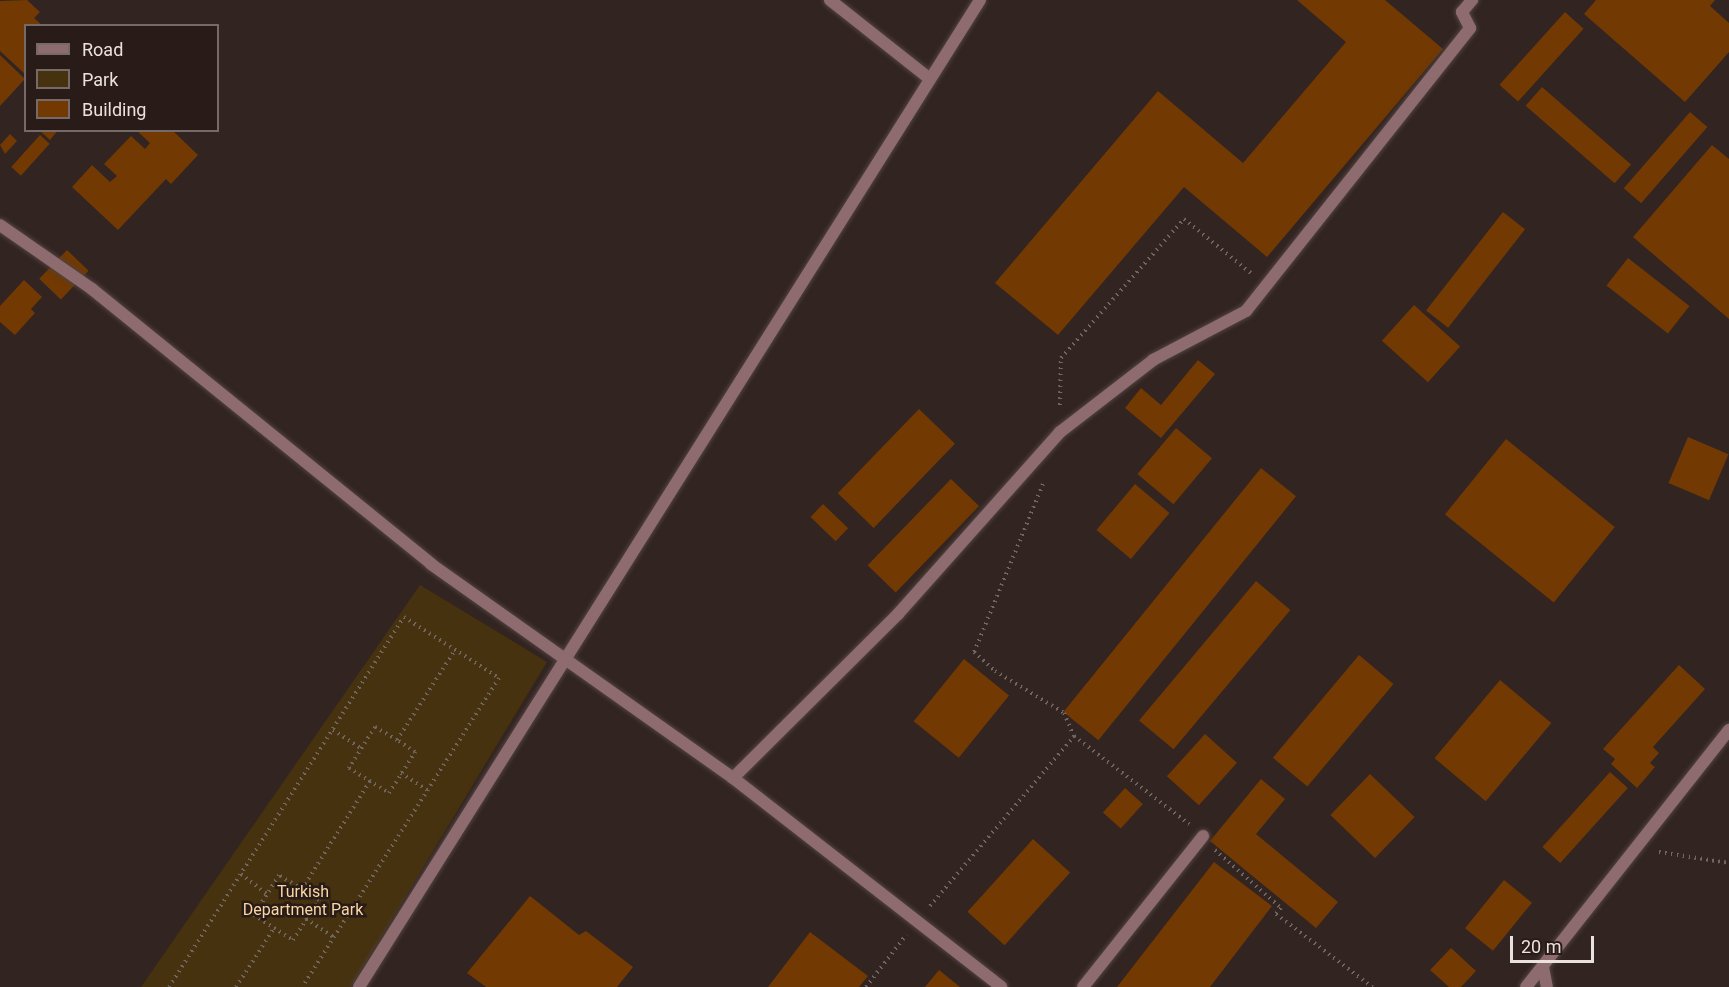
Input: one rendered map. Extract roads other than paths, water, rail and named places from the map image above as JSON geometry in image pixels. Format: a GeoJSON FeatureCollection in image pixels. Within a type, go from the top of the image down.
{"type":"FeatureCollection","features":[{"type":"Feature","properties":{"kind":"street"},"geometry":{"type":"LineString","coordinates":[[830,0],[930,79]]}},
{"type":"Feature","properties":{"kind":"street"},"geometry":{"type":"LineString","coordinates":[[359,987],[980,0]]}},
{"type":"Feature","properties":{"kind":"street"},"geometry":{"type":"LineString","coordinates":[[733,778],[898,614],[1060,432],[1153,360],[1246,311],[1470,28],[1462,12],[1472,0]]}},
{"type":"Feature","properties":{"kind":"street"},"geometry":{"type":"LineString","coordinates":[[0,225],[92,289],[431,564],[733,778],[1000,987]]}},
{"type":"Feature","properties":{"kind":"street"},"geometry":{"type":"LineString","coordinates":[[1526,987],[1729,730]]}},
{"type":"Feature","properties":{"kind":"street"},"geometry":{"type":"LineString","coordinates":[[1083,987],[1203,836]]}},
{"type":"Feature","properties":{"kind":"street"},"geometry":{"type":"LineString","coordinates":[[1543,967],[1547,987]]}},
{"type":"Feature","properties":{"kind":"park label","name":"Turkish Department Park"},"geometry":{"type":"Point","coordinates":[303,901]}}]}
